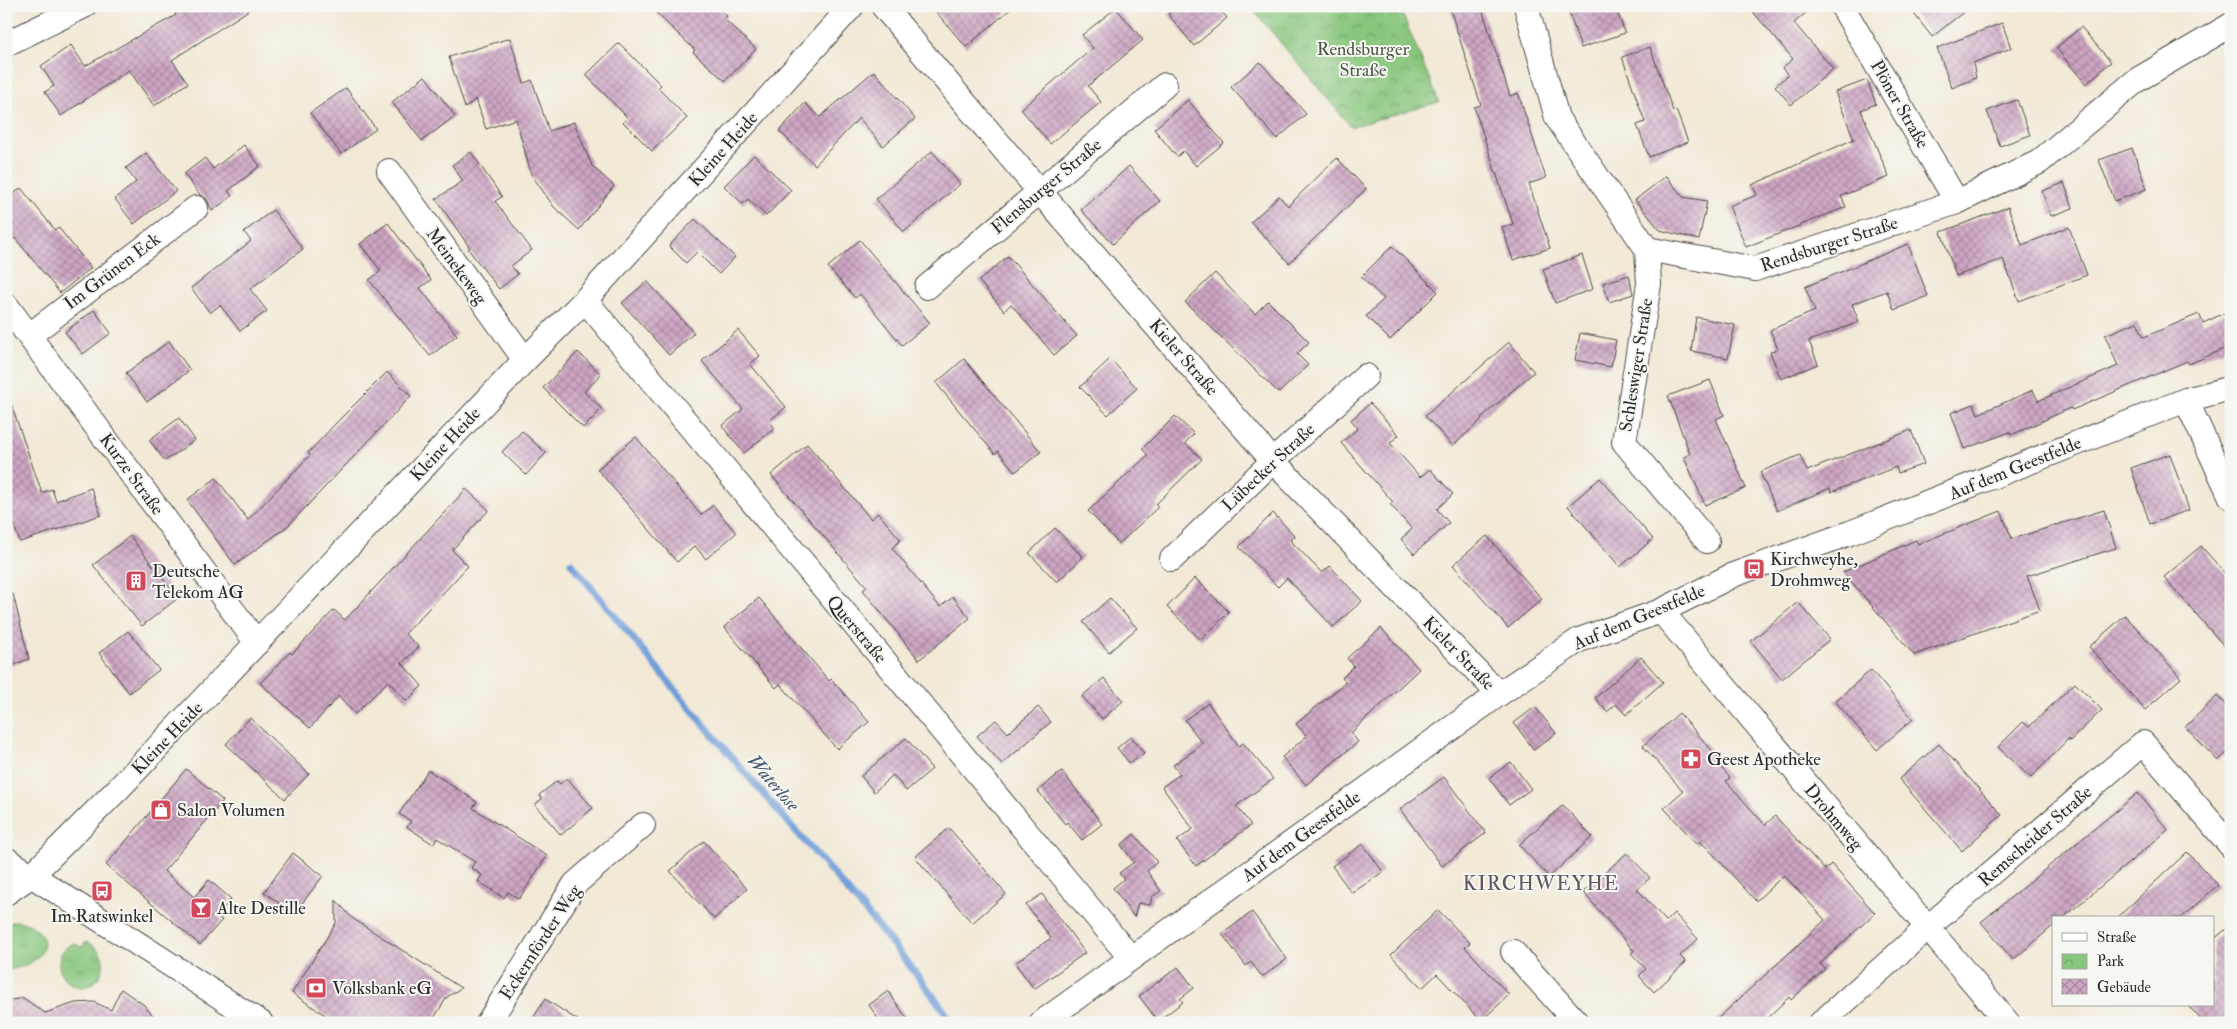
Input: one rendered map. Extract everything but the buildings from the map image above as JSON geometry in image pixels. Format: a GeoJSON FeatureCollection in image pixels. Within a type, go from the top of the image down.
{"type":"FeatureCollection","features":[{"type":"Feature","properties":{"kind":"street"},"geometry":{"type":"LineString","coordinates":[[6,44],[84,6]]}},
{"type":"Feature","properties":{"kind":"street","name":"Kleine Heide"},"geometry":{"type":"LineString","coordinates":[[32,875],[257,643],[525,360],[585,300],[852,6]]}},
{"type":"Feature","properties":{"kind":"street","name":"Kieler Straße"},"geometry":{"type":"LineString","coordinates":[[883,6],[1040,192],[1273,460],[1499,694]]}},
{"type":"Feature","properties":{"kind":"street"},"geometry":{"type":"LineString","coordinates":[[1526,6],[1557,118],[1647,250]]}},
{"type":"Feature","properties":{"kind":"street","name":"Plöner Straße"},"geometry":{"type":"LineString","coordinates":[[1842,6],[1957,202]]}},
{"type":"Feature","properties":{"kind":"street","name":"Rendsburger Straße"},"geometry":{"type":"LineString","coordinates":[[1647,250],[1755,269],[1957,202],[2039,162],[2138,80],[2231,25]]}},
{"type":"Feature","properties":{"kind":"street","name":"Flensburger Straße"},"geometry":{"type":"LineString","coordinates":[[927,287],[1165,85]]}},
{"type":"Feature","properties":{"kind":"street","name":"Meinekeweg"},"geometry":{"type":"LineString","coordinates":[[389,171],[525,360]]}},
{"type":"Feature","properties":{"kind":"street","name":"Im Grünen Eck"},"geometry":{"type":"LineString","coordinates":[[30,335],[196,208]]}},
{"type":"Feature","properties":{"kind":"street","name":"Schleswiger Straße"},"geometry":{"type":"LineString","coordinates":[[1647,250],[1649,284],[1624,442],[1707,541]]}},
{"type":"Feature","properties":{"kind":"street","name":"Querstraße"},"geometry":{"type":"LineString","coordinates":[[585,300],[1130,957]]}},
{"type":"Feature","properties":{"kind":"street","name":"Kurze Straße"},"geometry":{"type":"LineString","coordinates":[[6,305],[257,643]]}},
{"type":"Feature","properties":{"kind":"street","name":"Lübecker Straße"},"geometry":{"type":"LineString","coordinates":[[1172,559],[1273,460],[1366,376]]}},
{"type":"Feature","properties":{"kind":"street","name":"Auf dem Geestfelde"},"geometry":{"type":"LineString","coordinates":[[1041,1023],[1130,957],[1499,694],[1579,640],[1661,611],[1733,575],[1850,533],[2186,400],[2231,388]]}},
{"type":"Feature","properties":{"kind":"street"},"geometry":{"type":"LineString","coordinates":[[2186,400],[2231,497]]}},
{"type":"Feature","properties":{"kind":"street","name":"Drohmweg"},"geometry":{"type":"LineString","coordinates":[[1661,611],[2008,1023]]}},
{"type":"Feature","properties":{"kind":"street","name":"Remscheider Straße"},"geometry":{"type":"LineString","coordinates":[[1820,1023],[1927,928],[2143,743],[2231,846]]}},
{"type":"Feature","properties":{"kind":"street","name":"Eckernförder Weg"},"geometry":{"type":"LineString","coordinates":[[488,1023],[574,884],[643,825]]}},
{"type":"Feature","properties":{"kind":"street"},"geometry":{"type":"LineString","coordinates":[[6,859],[261,1023]]}},
{"type":"Feature","properties":{"kind":"street"},"geometry":{"type":"LineString","coordinates":[[6,893],[32,875]]}},
{"type":"Feature","properties":{"kind":"street"},"geometry":{"type":"LineString","coordinates":[[1513,952],[1576,1023]]}},
{"type":"Feature","properties":{"kind":"green space","name":"Rendsburger Straße"},"geometry":{"type":"Polygon","coordinates":[[[1250,6],[1399,6],[1439,102],[1351,127],[1250,6]]]}},
{"type":"Feature","properties":{"kind":"green space"},"geometry":{"type":"Polygon","coordinates":[[[15,921],[24,922],[37,930],[43,942],[43,949],[29,964],[6,971],[6,924],[15,921]]]}},
{"type":"Feature","properties":{"kind":"green space"},"geometry":{"type":"Polygon","coordinates":[[[86,942],[96,948],[102,956],[103,965],[101,974],[96,981],[88,986],[80,987],[70,983],[63,977],[59,959],[61,953],[68,946],[74,943],[81,947],[86,942]]]}},
{"type":"Feature","properties":{"kind":"waterway","name":"Waterlose"},"geometry":{"type":"LineString","coordinates":[[571,563],[714,737],[874,922],[953,1023]]}},
{"type":"Feature","properties":{"kind":"place","name":"Kirchweyhe, Drohmweg"},"geometry":{"type":"Point","coordinates":[1754,569]}},
{"type":"Feature","properties":{"kind":"place","name":"Deutsche Telekom AG"},"geometry":{"type":"Point","coordinates":[136,581]}},
{"type":"Feature","properties":{"kind":"place","name":"Geest Apotheke"},"geometry":{"type":"Point","coordinates":[1691,759]}},
{"type":"Feature","properties":{"kind":"place","name":"Salon Volumen"},"geometry":{"type":"Point","coordinates":[161,810]}},
{"type":"Feature","properties":{"kind":"place","name":"Im Ratswinkel"},"geometry":{"type":"Point","coordinates":[102,891]}},
{"type":"Feature","properties":{"kind":"place","name":"Alte Destille"},"geometry":{"type":"Point","coordinates":[201,908]}},
{"type":"Feature","properties":{"kind":"place","name":"Volksbank eG"},"geometry":{"type":"Point","coordinates":[316,988]}},
{"type":"Feature","properties":{"kind":"district","name":"KIRCHWEYHE"},"geometry":{"type":"Point","coordinates":[1541,883]}}]}
